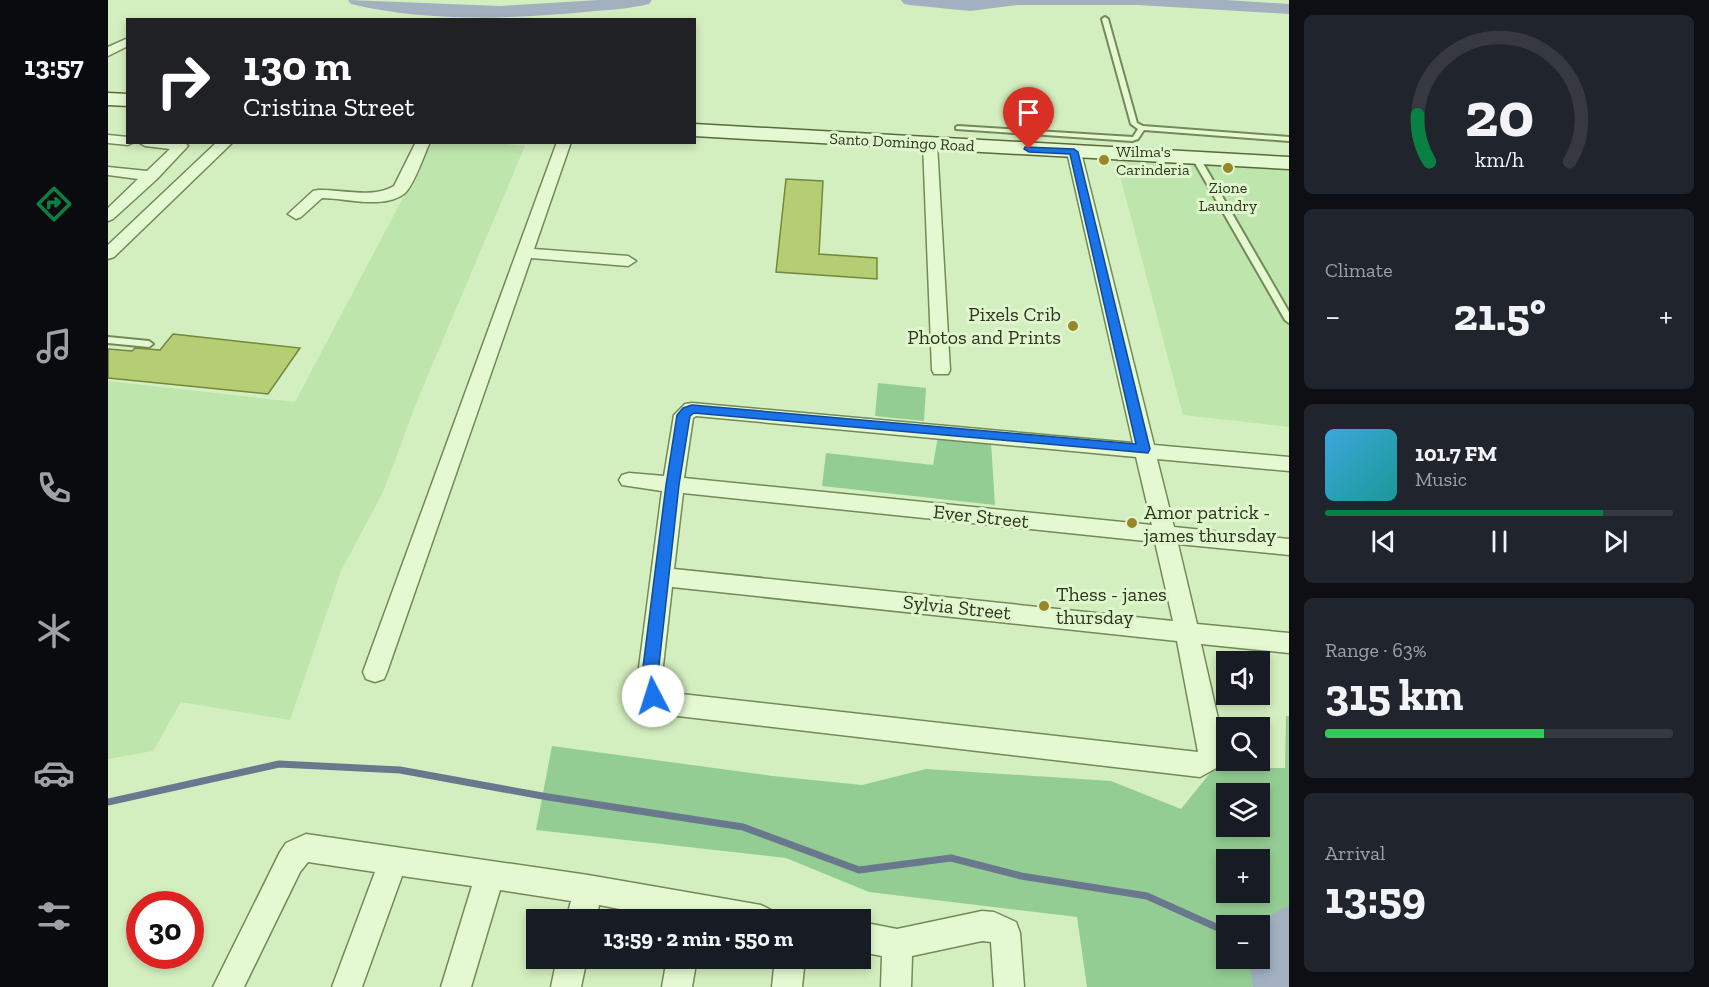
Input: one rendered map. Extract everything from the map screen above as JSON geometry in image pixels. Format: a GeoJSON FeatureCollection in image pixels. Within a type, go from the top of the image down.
{"type":"FeatureCollection","features":[{"type":"Feature","properties":{"kind":"street"},"geometry":{"type":"LineString","coordinates":[[108,52],[126,42]]}},
{"type":"Feature","properties":{"kind":"street"},"geometry":{"type":"LineString","coordinates":[[108,99],[126,100]]}},
{"type":"Feature","properties":{"kind":"street","name":"Santo Domingo Road"},"geometry":{"type":"LineString","coordinates":[[696,130],[1289,162]]}},
{"type":"Feature","properties":{"kind":"street"},"geometry":{"type":"LineString","coordinates":[[108,139],[126,141]]}},
{"type":"Feature","properties":{"kind":"street"},"geometry":{"type":"LineString","coordinates":[[111,209],[152,176],[181,146],[163,144]]}},
{"type":"Feature","properties":{"kind":"street"},"geometry":{"type":"LineString","coordinates":[[108,253],[224,144]]}},
{"type":"Feature","properties":{"kind":"street"},"geometry":{"type":"LineString","coordinates":[[296,214],[318,194],[382,196],[395,193],[400,189],[422,144]]}},
{"type":"Feature","properties":{"kind":"street"},"geometry":{"type":"LineString","coordinates":[[375,672],[563,144]]}},
{"type":"Feature","properties":{"kind":"street"},"geometry":{"type":"LineString","coordinates":[[930,144],[941,370]]}},
{"type":"Feature","properties":{"kind":"street"},"geometry":{"type":"LineString","coordinates":[[1074,152],[1144,449],[1163,534],[1188,632],[1212,749],[1209,759],[1200,765],[669,704],[653,696],[649,683],[673,485],[684,415],[692,409],[1144,449],[1289,464]]}},
{"type":"Feature","properties":{"kind":"street"},"geometry":{"type":"LineString","coordinates":[[108,171],[152,176]]}},
{"type":"Feature","properties":{"kind":"street"},"geometry":{"type":"LineString","coordinates":[[525,253],[628,261]]}},
{"type":"Feature","properties":{"kind":"street","name":"Ever Street"},"geometry":{"type":"LineString","coordinates":[[628,480],[1289,547]]}},
{"type":"Feature","properties":{"kind":"street","name":"Sylvia Street"},"geometry":{"type":"LineString","coordinates":[[662,577],[1289,643]]}},
{"type":"Feature","properties":{"kind":"street"},"geometry":{"type":"LineString","coordinates":[[228,987],[296,853],[306,848],[588,889],[672,909]]}},
{"type":"Feature","properties":{"kind":"street"},"geometry":{"type":"LineString","coordinates":[[347,987],[394,860]]}},
{"type":"Feature","properties":{"kind":"street"},"geometry":{"type":"LineString","coordinates":[[456,987],[490,875]]}},
{"type":"Feature","properties":{"kind":"street"},"geometry":{"type":"LineString","coordinates":[[583,909],[588,889]]}},
{"type":"Feature","properties":{"kind":"street"},"geometry":{"type":"LineString","coordinates":[[871,939],[897,944],[982,926],[994,927],[1005,933],[1008,987]]}},
{"type":"Feature","properties":{"kind":"street"},"geometry":{"type":"LineString","coordinates":[[896,987],[897,944]]}},
{"type":"Feature","properties":{"kind":"street"},"geometry":{"type":"LineString","coordinates":[[566,987],[570,969]]}},
{"type":"Feature","properties":{"kind":"street"},"geometry":{"type":"LineString","coordinates":[[677,987],[680,969]]}},
{"type":"Feature","properties":{"kind":"street"},"geometry":{"type":"LineString","coordinates":[[787,987],[789,969]]}},
{"type":"Feature","properties":{"kind":"lane"},"geometry":{"type":"LineString","coordinates":[[1105,19],[1134,124],[1142,129],[1289,139]]}},
{"type":"Feature","properties":{"kind":"lane"},"geometry":{"type":"LineString","coordinates":[[958,128],[1132,139],[1136,138],[1142,129]]}},
{"type":"Feature","properties":{"kind":"lane"},"geometry":{"type":"LineString","coordinates":[[1196,158],[1289,321]]}},
{"type":"Feature","properties":{"kind":"lane"},"geometry":{"type":"LineString","coordinates":[[108,340],[149,345]]}},
{"type":"Feature","properties":{"kind":"green space"},"geometry":{"type":"Polygon","coordinates":[[[431,144],[525,146],[417,401],[384,490],[341,571],[290,720],[181,702],[153,751],[108,759],[108,381],[295,402],[431,144]]]}},
{"type":"Feature","properties":{"kind":"green space"},"geometry":{"type":"Polygon","coordinates":[[[1114,153],[1289,164],[1289,427],[1183,415],[1114,153]]]}},
{"type":"Feature","properties":{"kind":"green space"},"geometry":{"type":"Polygon","coordinates":[[[878,383],[926,388],[924,421],[875,416],[878,383]]]}},
{"type":"Feature","properties":{"kind":"green space"},"geometry":{"type":"Polygon","coordinates":[[[938,436],[991,442],[995,505],[822,486],[826,453],[933,465],[938,436]]]}},
{"type":"Feature","properties":{"kind":"green space"},"geometry":{"type":"Polygon","coordinates":[[[1286,716],[1289,716],[1289,987],[1087,987],[1077,917],[869,892],[786,858],[536,830],[552,746],[773,776],[862,785],[926,769],[1111,781],[1181,809],[1214,768],[1216,771],[1270,771],[1270,768],[1285,768],[1286,716]]]}},
{"type":"Feature","properties":{"kind":"building"},"geometry":{"type":"Polygon","coordinates":[[[786,179],[823,181],[819,254],[877,258],[877,279],[776,272],[786,179]]]}},
{"type":"Feature","properties":{"kind":"building"},"geometry":{"type":"Polygon","coordinates":[[[173,334],[300,348],[268,394],[108,378],[108,349],[160,350],[173,334]]]}},
{"type":"Feature","properties":{"kind":"waterway"},"geometry":{"type":"LineString","coordinates":[[357,0],[393,6],[500,12],[571,8],[643,0]]}},
{"type":"Feature","properties":{"kind":"waterway"},"geometry":{"type":"LineString","coordinates":[[910,0],[970,6],[1017,0],[1138,0],[1289,9]]}},
{"type":"Feature","properties":{"kind":"waterway"},"geometry":{"type":"LineString","coordinates":[[108,802],[279,764],[400,770],[548,797],[743,827],[859,870],[951,858],[1021,876],[1147,896],[1216,927]]}},
{"type":"Feature","properties":{"kind":"waterway"},"geometry":{"type":"LineString","coordinates":[[1277,987],[1272,953],[1289,929]]}},
{"type":"Feature","properties":{"kind":"place","name":"Wilma's Carinderia"},"geometry":{"type":"Point","coordinates":[1104,160]}},
{"type":"Feature","properties":{"kind":"place","name":"Zione Laundry"},"geometry":{"type":"Point","coordinates":[1228,168]}},
{"type":"Feature","properties":{"kind":"place","name":"Pixels Crib Photos and Prints"},"geometry":{"type":"Point","coordinates":[1073,326]}},
{"type":"Feature","properties":{"kind":"place","name":"Amor patrick - james thursday"},"geometry":{"type":"Point","coordinates":[1132,523]}},
{"type":"Feature","properties":{"kind":"place","name":"Thess - janes thursday"},"geometry":{"type":"Point","coordinates":[1044,606]}},
{"type":"Feature","properties":{"kind":"route"},"geometry":{"type":"LineString","coordinates":[[653,696],[649,683],[673,485],[684,415],[687,411],[692,409],[1144,449],[1074,152],[1029,149]]}}]}
